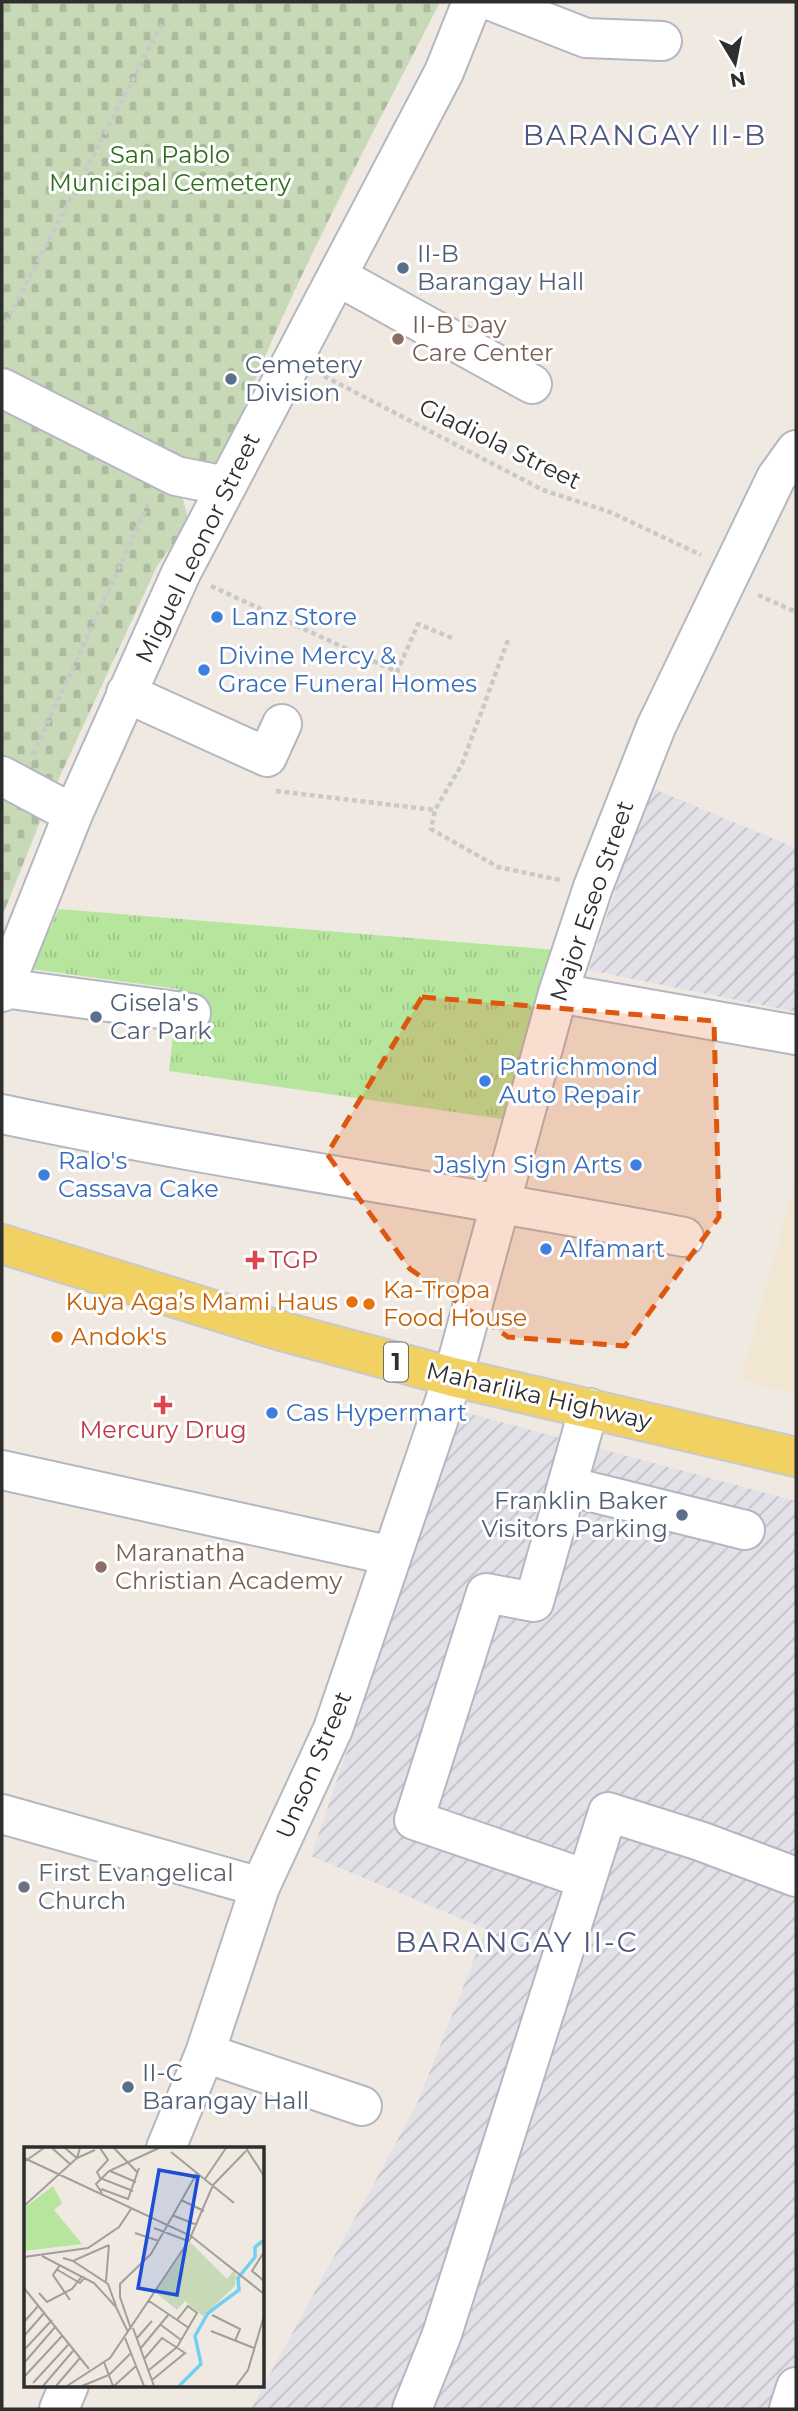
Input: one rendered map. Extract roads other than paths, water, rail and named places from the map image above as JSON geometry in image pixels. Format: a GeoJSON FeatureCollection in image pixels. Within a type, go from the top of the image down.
{"type":"FeatureCollection","features":[{"type":"Feature","properties":{"kind":"main road","name":"Maharlika Highway"},"geometry":{"type":"LineString","coordinates":[[2,1244],[281,1331],[453,1377],[796,1457]]}},
{"type":"Feature","properties":{"kind":"street","name":"Miguel Leonor Street"},"geometry":{"type":"LineString","coordinates":[[2,990],[73,814],[181,573],[444,72],[472,2]]}},
{"type":"Feature","properties":{"kind":"street"},"geometry":{"type":"LineString","coordinates":[[494,2],[586,38],[662,40]]}},
{"type":"Feature","properties":{"kind":"street"},"geometry":{"type":"LineString","coordinates":[[337,276],[532,384]]}},
{"type":"Feature","properties":{"kind":"street"},"geometry":{"type":"LineString","coordinates":[[2,388],[176,476],[226,486]]}},
{"type":"Feature","properties":{"kind":"street","name":"Major Eseo Street"},"geometry":{"type":"LineString","coordinates":[[453,1377],[558,993],[593,887],[656,727],[731,576],[790,472]]}},
{"type":"Feature","properties":{"kind":"street"},"geometry":{"type":"LineString","coordinates":[[126,693],[267,757],[282,724]]}},
{"type":"Feature","properties":{"kind":"street"},"geometry":{"type":"LineString","coordinates":[[10,780],[73,814]]}},
{"type":"Feature","properties":{"kind":"street"},"geometry":{"type":"LineString","coordinates":[[2,990],[191,1013]]}},
{"type":"Feature","properties":{"kind":"street"},"geometry":{"type":"LineString","coordinates":[[558,993],[796,1035]]}},
{"type":"Feature","properties":{"kind":"street"},"geometry":{"type":"LineString","coordinates":[[2,1114],[160,1148],[501,1202],[684,1237]]}},
{"type":"Feature","properties":{"kind":"street","name":"Unson Street"},"geometry":{"type":"LineString","coordinates":[[166,2147],[205,2053],[260,1887],[333,1729],[453,1377]]}},
{"type":"Feature","properties":{"kind":"street"},"geometry":{"type":"LineString","coordinates":[[586,1879],[414,1820],[485,1593],[534,1602],[589,1408]]}},
{"type":"Feature","properties":{"kind":"street"},"geometry":{"type":"LineString","coordinates":[[2,1470],[392,1556]]}},
{"type":"Feature","properties":{"kind":"street"},"geometry":{"type":"LineString","coordinates":[[566,1486],[745,1530]]}},
{"type":"Feature","properties":{"kind":"street"},"geometry":{"type":"LineString","coordinates":[[412,2409],[442,2334],[608,1812],[700,1841],[796,1877]]}},
{"type":"Feature","properties":{"kind":"street"},"geometry":{"type":"LineString","coordinates":[[2,1814],[260,1887]]}},
{"type":"Feature","properties":{"kind":"street"},"geometry":{"type":"LineString","coordinates":[[205,2053],[362,2106]]}},
{"type":"Feature","properties":{"kind":"street"},"geometry":{"type":"LineString","coordinates":[[59,2409],[69,2386]]}},
{"type":"Feature","properties":{"kind":"street"},"geometry":{"type":"LineString","coordinates":[[789,2409],[796,2387]]}},
{"type":"Feature","properties":{"kind":"place","name":"II-B Barangay Hall"},"geometry":{"type":"Point","coordinates":[403,268]}},
{"type":"Feature","properties":{"kind":"place","name":"II-B Day Care Center"},"geometry":{"type":"Point","coordinates":[398,339]}},
{"type":"Feature","properties":{"kind":"place","name":"Cemetery Division"},"geometry":{"type":"Point","coordinates":[231,379]}},
{"type":"Feature","properties":{"kind":"place","name":"Lanz Store"},"geometry":{"type":"Point","coordinates":[217,617]}},
{"type":"Feature","properties":{"kind":"place","name":"Divine Mercy & Grace Funeral Homes"},"geometry":{"type":"Point","coordinates":[204,670]}},
{"type":"Feature","properties":{"kind":"place","name":"Gisela's Car Park"},"geometry":{"type":"Point","coordinates":[96,1017]}},
{"type":"Feature","properties":{"kind":"place","name":"Patrichmond Auto Repair"},"geometry":{"type":"Point","coordinates":[485,1081]}},
{"type":"Feature","properties":{"kind":"place","name":"Jaslyn Sign Arts"},"geometry":{"type":"Point","coordinates":[636,1165]}},
{"type":"Feature","properties":{"kind":"place","name":"Ralo's Cassava Cake"},"geometry":{"type":"Point","coordinates":[44,1175]}},
{"type":"Feature","properties":{"kind":"place","name":"Alfamart"},"geometry":{"type":"Point","coordinates":[546,1249]}},
{"type":"Feature","properties":{"kind":"place","name":"TGP"},"geometry":{"type":"Point","coordinates":[255,1260]}},
{"type":"Feature","properties":{"kind":"place","name":"Kuya Aga’s Mami Haus"},"geometry":{"type":"Point","coordinates":[352,1302]}},
{"type":"Feature","properties":{"kind":"place","name":"Ka-Tropa Food House"},"geometry":{"type":"Point","coordinates":[369,1304]}},
{"type":"Feature","properties":{"kind":"place","name":"Andok's"},"geometry":{"type":"Point","coordinates":[57,1337]}},
{"type":"Feature","properties":{"kind":"place","name":"Mercury Drug"},"geometry":{"type":"Point","coordinates":[163,1405]}},
{"type":"Feature","properties":{"kind":"place","name":"Cas Hypermart"},"geometry":{"type":"Point","coordinates":[272,1413]}},
{"type":"Feature","properties":{"kind":"place","name":"Franklin Baker Visitors Parking"},"geometry":{"type":"Point","coordinates":[682,1515]}},
{"type":"Feature","properties":{"kind":"place","name":"Maranatha Christian Academy"},"geometry":{"type":"Point","coordinates":[101,1567]}},
{"type":"Feature","properties":{"kind":"place","name":"First Evangelical Church"},"geometry":{"type":"Point","coordinates":[24,1887]}},
{"type":"Feature","properties":{"kind":"place","name":"II-C Barangay Hall"},"geometry":{"type":"Point","coordinates":[128,2087]}},
{"type":"Feature","properties":{"kind":"district","name":"BARANGAY II-B"},"geometry":{"type":"Point","coordinates":[645,135]}},
{"type":"Feature","properties":{"kind":"district","name":"BARANGAY II-C"},"geometry":{"type":"Point","coordinates":[517,1942]}},
{"type":"Feature","properties":{"kind":"park label","name":"San Pablo Municipal Cemetery"},"geometry":{"type":"Point","coordinates":[170,169]}}]}
